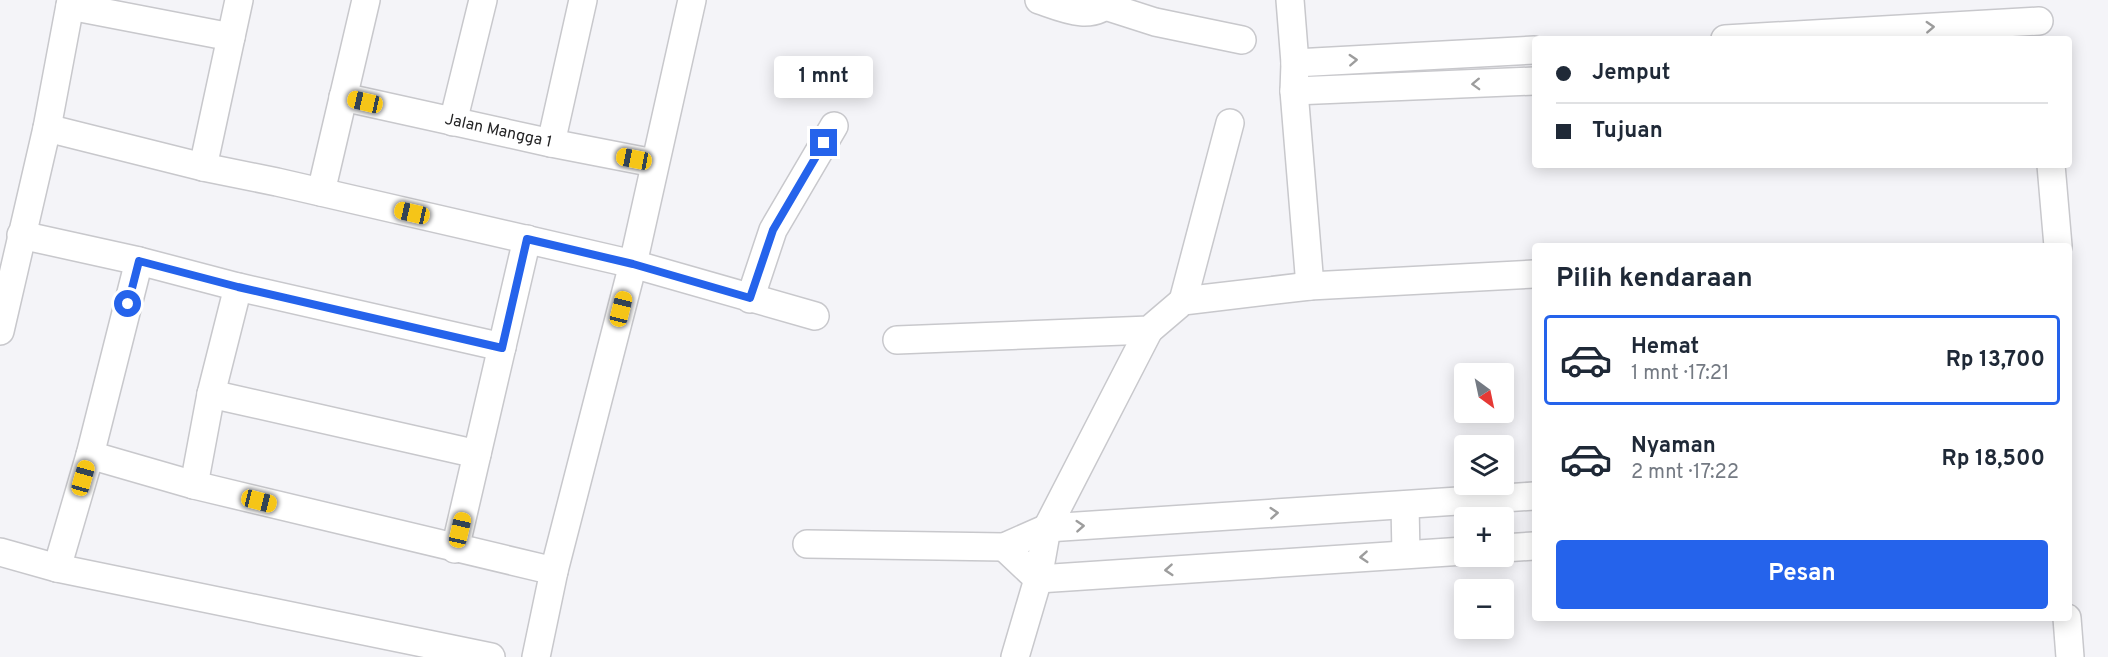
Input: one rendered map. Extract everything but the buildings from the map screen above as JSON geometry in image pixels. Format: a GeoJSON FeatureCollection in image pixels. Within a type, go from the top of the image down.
{"type":"FeatureCollection","features":[{"type":"Feature","properties":{"kind":"street"},"geometry":{"type":"LineString","coordinates":[[202,167],[239,0]]}},
{"type":"Feature","properties":{"kind":"street"},"geometry":{"type":"LineString","coordinates":[[321,192],[366,0]]}},
{"type":"Feature","properties":{"kind":"street"},"geometry":{"type":"LineString","coordinates":[[453,122],[483,0]]}},
{"type":"Feature","properties":{"kind":"street"},"geometry":{"type":"LineString","coordinates":[[551,143],[583,0]]}},
{"type":"Feature","properties":{"kind":"street"},"geometry":{"type":"LineString","coordinates":[[536,657],[554,571],[633,264],[654,163],[693,0]]}},
{"type":"Feature","properties":{"kind":"street"},"geometry":{"type":"LineString","coordinates":[[1039,0],[1071,10],[1089,12],[1107,3],[1155,22],[1242,40]]}},
{"type":"Feature","properties":{"kind":"street"},"geometry":{"type":"LineString","coordinates":[[1290,0],[1295,63],[1294,91],[1310,286]]}},
{"type":"Feature","properties":{"kind":"street"},"geometry":{"type":"LineString","coordinates":[[0,331],[47,128],[70,3],[231,38]]}},
{"type":"Feature","properties":{"kind":"street"},"geometry":{"type":"LineString","coordinates":[[1775,36],[2039,20]]}},
{"type":"Feature","properties":{"kind":"street"},"geometry":{"type":"LineString","coordinates":[[1295,63],[1532,50]]}},
{"type":"Feature","properties":{"kind":"street"},"geometry":{"type":"LineString","coordinates":[[1294,91],[1532,81]]}},
{"type":"Feature","properties":{"kind":"street","name":"Jalan Mangga 1"},"geometry":{"type":"LineString","coordinates":[[343,97],[551,143],[654,163]]}},
{"type":"Feature","properties":{"kind":"street"},"geometry":{"type":"LineString","coordinates":[[1183,301],[1230,123]]}},
{"type":"Feature","properties":{"kind":"street"},"geometry":{"type":"LineString","coordinates":[[750,298],[773,230],[834,126]]}},
{"type":"Feature","properties":{"kind":"street"},"geometry":{"type":"LineString","coordinates":[[47,128],[202,167],[633,264],[815,316]]}},
{"type":"Feature","properties":{"kind":"street"},"geometry":{"type":"LineString","coordinates":[[2051,168],[2058,243]]}},
{"type":"Feature","properties":{"kind":"street"},"geometry":{"type":"LineString","coordinates":[[21,236],[139,261],[238,287],[502,348]]}},
{"type":"Feature","properties":{"kind":"street"},"geometry":{"type":"LineString","coordinates":[[455,549],[527,239]]}},
{"type":"Feature","properties":{"kind":"street"},"geometry":{"type":"LineString","coordinates":[[57,568],[90,455],[139,261]]}},
{"type":"Feature","properties":{"kind":"street"},"geometry":{"type":"LineString","coordinates":[[1015,657],[1038,579],[1047,528],[1149,330],[1183,301],[1310,286],[1532,274]]}},
{"type":"Feature","properties":{"kind":"street"},"geometry":{"type":"LineString","coordinates":[[194,485],[211,394],[238,287]]}},
{"type":"Feature","properties":{"kind":"street"},"geometry":{"type":"LineString","coordinates":[[897,339],[1149,330]]}},
{"type":"Feature","properties":{"kind":"street"},"geometry":{"type":"LineString","coordinates":[[211,394],[477,454]]}},
{"type":"Feature","properties":{"kind":"street"},"geometry":{"type":"LineString","coordinates":[[90,455],[194,485],[554,571]]}},
{"type":"Feature","properties":{"kind":"street"},"geometry":{"type":"LineString","coordinates":[[807,544],[1005,547],[1047,528],[1532,496]]}},
{"type":"Feature","properties":{"kind":"street"},"geometry":{"type":"LineString","coordinates":[[1405,505],[1406,554]]}},
{"type":"Feature","properties":{"kind":"street"},"geometry":{"type":"LineString","coordinates":[[1514,547],[1532,546]]}},
{"type":"Feature","properties":{"kind":"street"},"geometry":{"type":"LineString","coordinates":[[1005,547],[1038,579],[1454,552]]}},
{"type":"Feature","properties":{"kind":"street"},"geometry":{"type":"LineString","coordinates":[[0,552],[57,568],[491,657]]}},
{"type":"Feature","properties":{"kind":"street"},"geometry":{"type":"LineString","coordinates":[[2067,621],[2070,657]]}},
{"type":"Feature","properties":{"kind":"route"},"geometry":{"type":"LineString","coordinates":[[128,304],[139,261],[238,287],[502,348],[527,239],[633,264],[750,298],[773,230],[824,143]]}}]}
